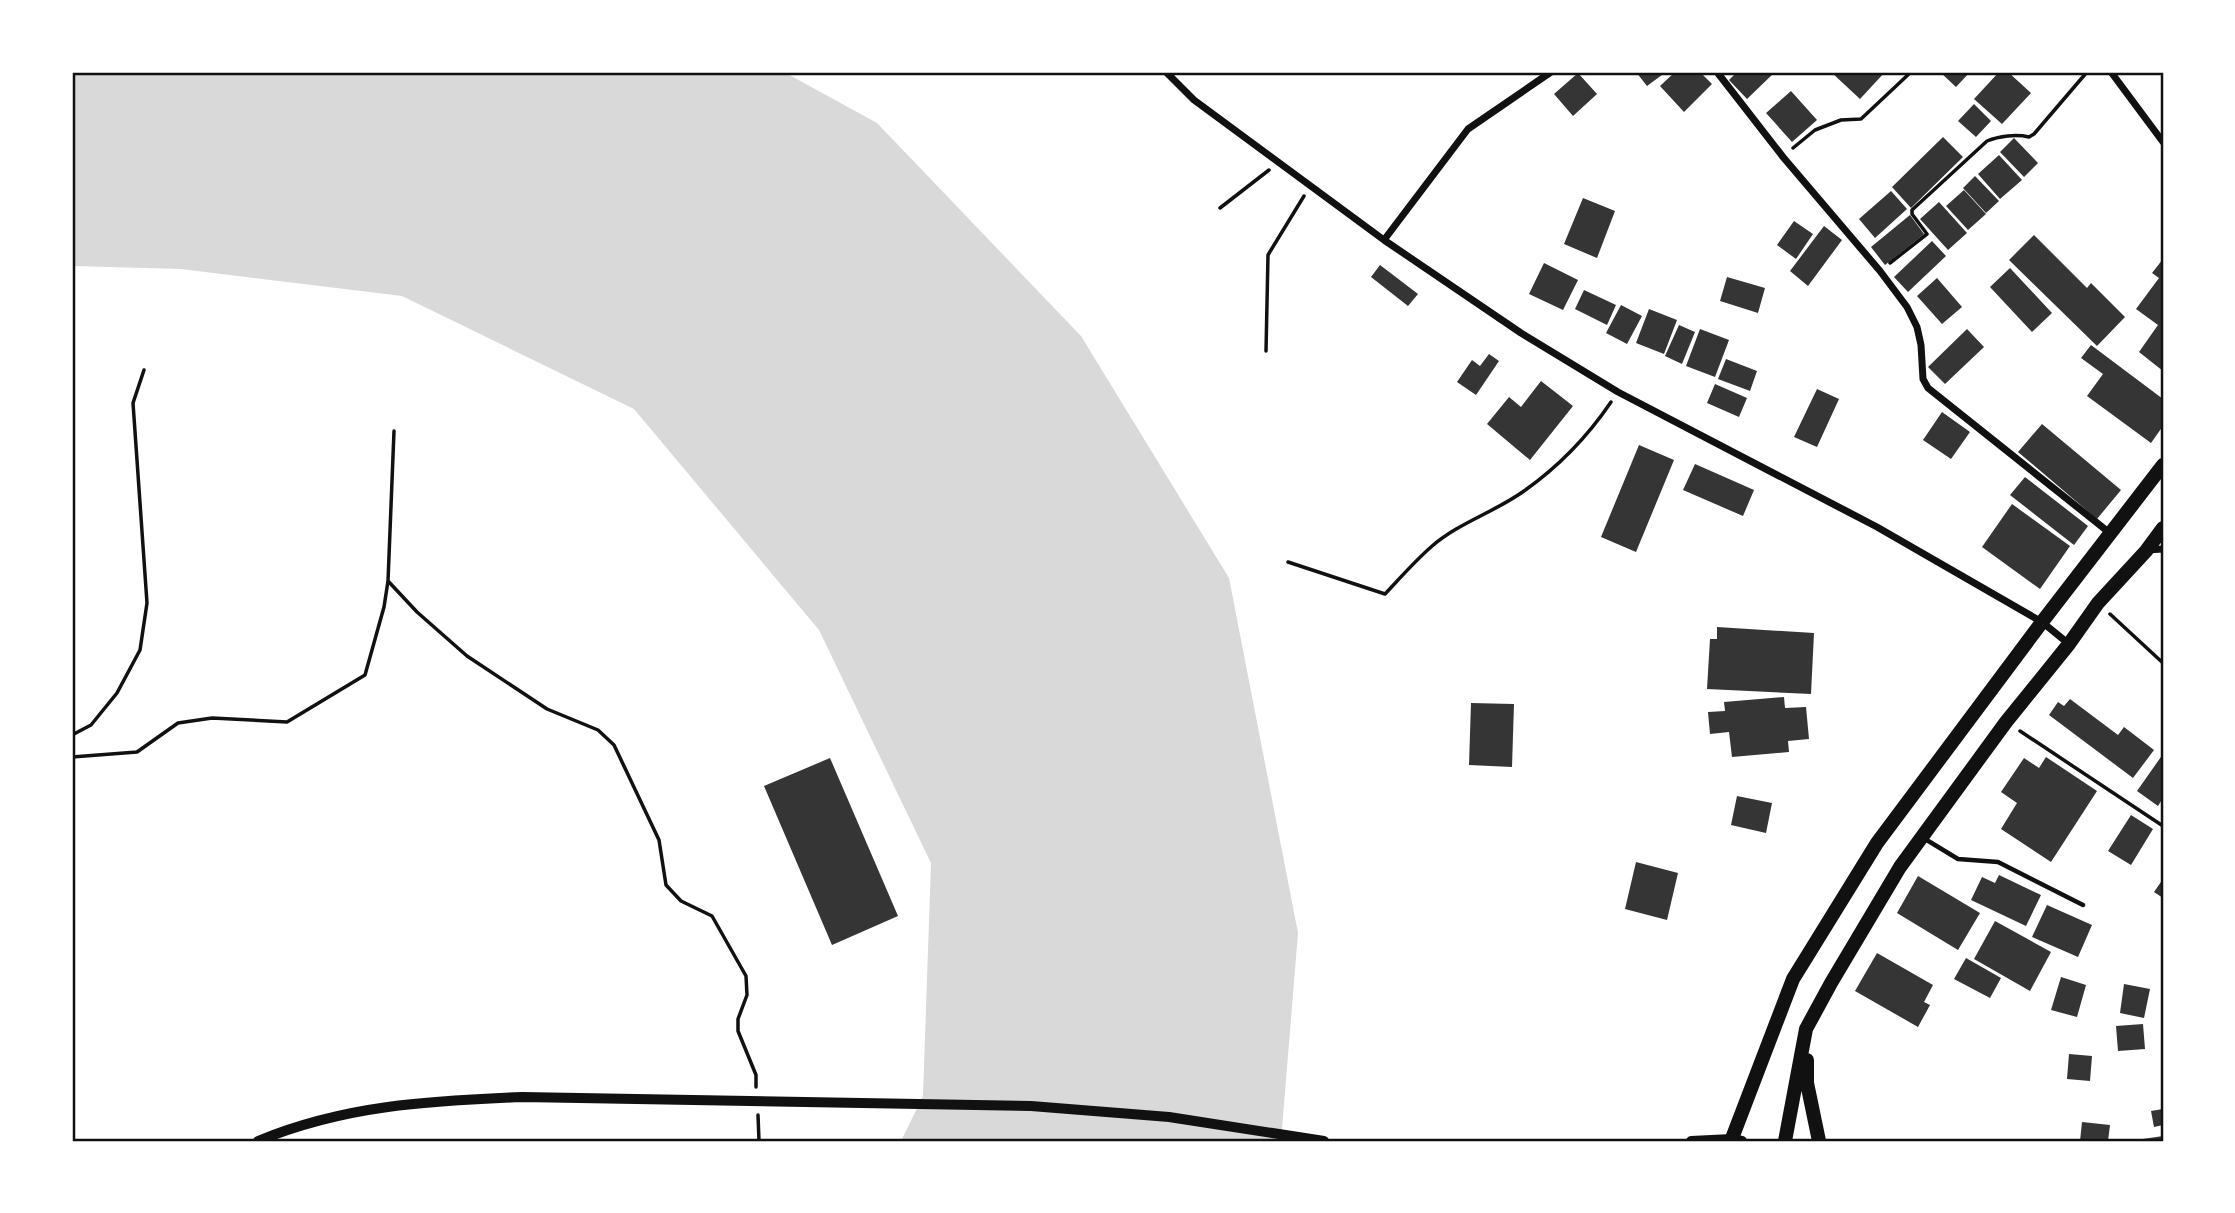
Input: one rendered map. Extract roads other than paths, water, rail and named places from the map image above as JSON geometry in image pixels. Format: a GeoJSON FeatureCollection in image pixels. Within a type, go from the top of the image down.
{"type":"FeatureCollection","features":[{"type":"Feature","properties":{"kind":"highway"},"geometry":{"type":"LineString","coordinates":[[1735,1140],[1793,979],[1877,844],[2163,465]]}},
{"type":"Feature","properties":{"kind":"highway"},"geometry":{"type":"LineString","coordinates":[[1785,1141],[1806,1029],[1900,867],[2006,722],[2069,644],[2098,603],[2146,551],[2163,528]]}},
{"type":"Feature","properties":{"kind":"highway"},"geometry":{"type":"LineString","coordinates":[[1806,1029],[1807,1083],[1819,1141]]}},
{"type":"Feature","properties":{"kind":"street"},"geometry":{"type":"LineString","coordinates":[[1166,72],[1194,100],[1384,240],[1521,333],[1618,392],[1877,527],[2042,622],[2069,644]]}},
{"type":"Feature","properties":{"kind":"street"},"geometry":{"type":"LineString","coordinates":[[1384,240],[1468,129],[1551,72]]}},
{"type":"Feature","properties":{"kind":"street"},"geometry":{"type":"LineString","coordinates":[[1717,72],[1783,157],[1880,271],[1907,307],[1917,327],[1923,379],[1928,388],[2111,535]]}},
{"type":"Feature","properties":{"kind":"street"},"geometry":{"type":"LineString","coordinates":[[2111,72],[2163,142]]}},
{"type":"Feature","properties":{"kind":"street"},"geometry":{"type":"LineString","coordinates":[[2146,551],[2163,549]]}},
{"type":"Feature","properties":{"kind":"street"},"geometry":{"type":"LineString","coordinates":[[258,1141],[324,1118],[380,1107],[522,1097],[1031,1106],[1169,1117],[1324,1141]]}},
{"type":"Feature","properties":{"kind":"street"},"geometry":{"type":"LineString","coordinates":[[1691,1141],[1735,1140]]}},
{"type":"Feature","properties":{"kind":"lane"},"geometry":{"type":"LineString","coordinates":[[1922,837],[1958,859],[1998,862],[2083,905]]}}]}
